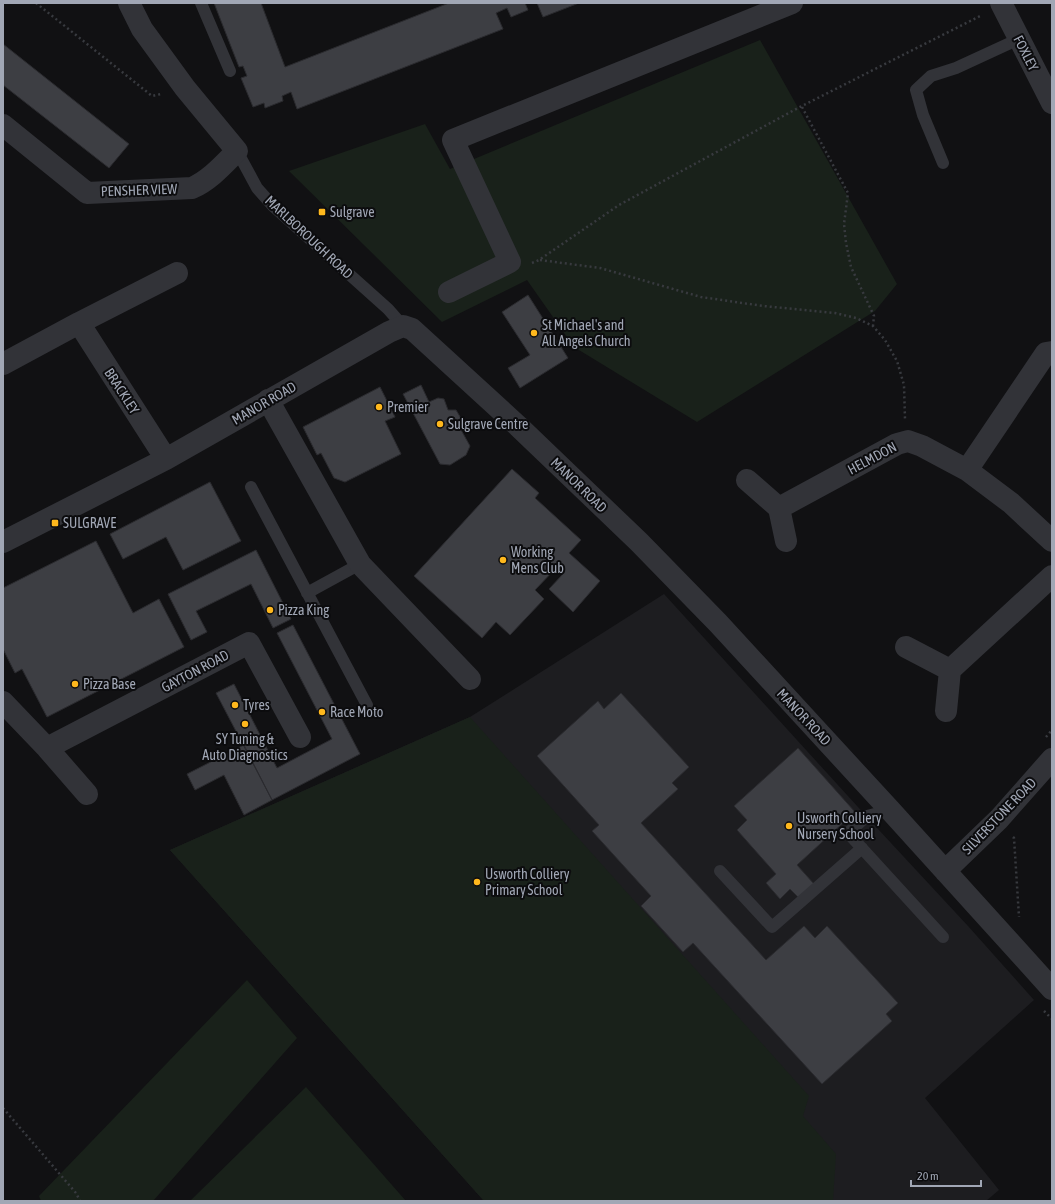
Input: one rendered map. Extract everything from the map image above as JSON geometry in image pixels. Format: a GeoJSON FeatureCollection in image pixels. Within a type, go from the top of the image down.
{"type":"FeatureCollection","features":[{"type":"Feature","properties":{"kind":"street","name":"MARLBOROUGH ROAD"},"geometry":{"type":"LineString","coordinates":[[129,3],[142,29],[185,88],[237,151]]}},
{"type":"Feature","properties":{"kind":"street"},"geometry":{"type":"LineString","coordinates":[[449,292],[510,262],[453,140],[792,3]]}},
{"type":"Feature","properties":{"kind":"street","name":"FOXLEY"},"geometry":{"type":"LineString","coordinates":[[1002,4],[1052,103]]}},
{"type":"Feature","properties":{"kind":"street","name":"PENSHER VIEW"},"geometry":{"type":"LineString","coordinates":[[3,125],[87,192],[192,188],[202,184],[216,173],[237,151]]}},
{"type":"Feature","properties":{"kind":"street"},"geometry":{"type":"LineString","coordinates":[[3,364],[177,273]]}},
{"type":"Feature","properties":{"kind":"street","name":"BRACKLEY"},"geometry":{"type":"LineString","coordinates":[[79,323],[166,460]]}},
{"type":"Feature","properties":{"kind":"street","name":"MANOR ROAD"},"geometry":{"type":"LineString","coordinates":[[3,542],[166,460],[268,400],[389,332],[403,326],[412,329],[518,426],[639,542],[718,623],[1052,989]]}},
{"type":"Feature","properties":{"kind":"street"},"geometry":{"type":"LineString","coordinates":[[967,470],[1046,353],[1052,352]]}},
{"type":"Feature","properties":{"kind":"street"},"geometry":{"type":"LineString","coordinates":[[268,400],[360,564],[470,679]]}},
{"type":"Feature","properties":{"kind":"street","name":"HELMDON"},"geometry":{"type":"LineString","coordinates":[[779,508],[896,444],[908,441],[922,446],[967,470],[1012,503],[1052,541]]}},
{"type":"Feature","properties":{"kind":"street"},"geometry":{"type":"LineString","coordinates":[[747,480],[779,508],[786,541]]}},
{"type":"Feature","properties":{"kind":"street"},"geometry":{"type":"LineString","coordinates":[[946,711],[950,670],[1052,576]]}},
{"type":"Feature","properties":{"kind":"street","name":"GAYTON ROAD"},"geometry":{"type":"LineString","coordinates":[[47,748],[249,643],[300,737]]}},
{"type":"Feature","properties":{"kind":"street"},"geometry":{"type":"LineString","coordinates":[[906,647],[950,670]]}},
{"type":"Feature","properties":{"kind":"street"},"geometry":{"type":"LineString","coordinates":[[3,702],[47,748],[87,794]]}},
{"type":"Feature","properties":{"kind":"street","name":"SILVERSTONE ROAD"},"geometry":{"type":"LineString","coordinates":[[944,871],[998,819],[1047,750]]}},
{"type":"Feature","properties":{"kind":"lane"},"geometry":{"type":"LineString","coordinates":[[201,3],[230,71]]}},
{"type":"Feature","properties":{"kind":"lane"},"geometry":{"type":"LineString","coordinates":[[943,163],[923,115],[916,90],[931,76],[956,68],[1019,39]]}},
{"type":"Feature","properties":{"kind":"lane","name":"MARLBOROUGH ROAD"},"geometry":{"type":"LineString","coordinates":[[237,151],[257,188],[273,206],[388,309],[403,326]]}},
{"type":"Feature","properties":{"kind":"lane"},"geometry":{"type":"LineString","coordinates":[[251,487],[367,705]]}},
{"type":"Feature","properties":{"kind":"lane"},"geometry":{"type":"LineString","coordinates":[[307,592],[360,564]]}},
{"type":"Feature","properties":{"kind":"lane"},"geometry":{"type":"LineString","coordinates":[[890,810],[866,816],[848,833],[943,937]]}},
{"type":"Feature","properties":{"kind":"lane"},"geometry":{"type":"LineString","coordinates":[[720,871],[772,927],[862,848]]}},
{"type":"Feature","properties":{"kind":"path"},"geometry":{"type":"LineString","coordinates":[[36,3],[152,96],[185,88]]}},
{"type":"Feature","properties":{"kind":"path"},"geometry":{"type":"LineString","coordinates":[[532,263],[539,260],[619,206],[802,107],[1002,4]]}},
{"type":"Feature","properties":{"kind":"path"},"geometry":{"type":"LineString","coordinates":[[802,107],[848,193],[844,224],[846,243],[852,267],[874,316],[873,326]]}},
{"type":"Feature","properties":{"kind":"path"},"geometry":{"type":"LineString","coordinates":[[539,260],[600,268],[701,297],[763,306],[835,313],[856,318],[873,326],[886,340],[897,361],[904,385],[904,409],[908,441]]}},
{"type":"Feature","properties":{"kind":"path"},"geometry":{"type":"LineString","coordinates":[[1047,750],[1052,730]]}},
{"type":"Feature","properties":{"kind":"path"},"geometry":{"type":"LineString","coordinates":[[998,819],[1014,838],[1019,920]]}},
{"type":"Feature","properties":{"kind":"path"},"geometry":{"type":"LineString","coordinates":[[3,1108],[76,1193],[80,1201]]}},
{"type":"Feature","properties":{"kind":"shaded area"},"geometry":{"type":"Polygon","coordinates":[[[760,40],[897,284],[875,311],[697,422],[574,347],[527,280],[442,322],[289,171],[425,124],[450,169],[760,40]]]}},
{"type":"Feature","properties":{"kind":"shaded area","name":"Usworth Colliery Primary School"},"geometry":{"type":"Polygon","coordinates":[[[664,594],[1034,1000],[925,1098],[999,1190],[986,1201],[484,1201],[170,850],[470,717],[664,594]]]}},
{"type":"Feature","properties":{"kind":"shaded area"},"geometry":{"type":"Polygon","coordinates":[[[470,717],[809,1096],[803,1116],[836,1154],[833,1201],[484,1201],[170,850],[470,717]]]}},
{"type":"Feature","properties":{"kind":"shaded area"},"geometry":{"type":"Polygon","coordinates":[[[247,980],[297,1038],[153,1201],[41,1201],[39,1196],[247,980]]]}},
{"type":"Feature","properties":{"kind":"shaded area"},"geometry":{"type":"Polygon","coordinates":[[[306,1087],[406,1201],[190,1201],[306,1087]]]}},
{"type":"Feature","properties":{"kind":"building"},"geometry":{"type":"Polygon","coordinates":[[[214,3],[261,3],[285,67],[449,3],[525,3],[528,10],[511,17],[507,8],[496,13],[503,29],[297,109],[291,92],[282,96],[283,101],[265,108],[264,103],[253,107],[241,78],[247,76],[243,66],[239,67],[214,3]]]}},
{"type":"Feature","properties":{"kind":"building"},"geometry":{"type":"Polygon","coordinates":[[[537,3],[579,3],[543,17],[537,3]]]}},
{"type":"Feature","properties":{"kind":"building"},"geometry":{"type":"Polygon","coordinates":[[[3,44],[129,144],[109,168],[3,85],[3,44]]]}},
{"type":"Feature","properties":{"kind":"building","name":"St Michael's and All Angels Church"},"geometry":{"type":"Polygon","coordinates":[[[528,295],[568,358],[520,388],[508,368],[530,355],[502,312],[528,295]]]}},
{"type":"Feature","properties":{"kind":"building","name":"Sulgrave Centre"},"geometry":{"type":"Polygon","coordinates":[[[421,385],[429,402],[438,398],[444,399],[448,410],[456,410],[462,420],[460,428],[470,446],[466,455],[450,465],[440,464],[403,394],[421,385]]]}},
{"type":"Feature","properties":{"kind":"building"},"geometry":{"type":"Polygon","coordinates":[[[380,387],[395,417],[385,421],[401,454],[345,482],[334,478],[321,453],[317,455],[303,427],[380,387]]]}},
{"type":"Feature","properties":{"kind":"building","name":"Working Mens Club"},"geometry":{"type":"Polygon","coordinates":[[[512,469],[539,493],[535,498],[581,540],[569,553],[600,581],[573,612],[549,589],[563,574],[556,568],[535,590],[544,599],[510,635],[496,622],[482,638],[414,576],[512,469]]]}},
{"type":"Feature","properties":{"kind":"building"},"geometry":{"type":"Polygon","coordinates":[[[210,482],[241,541],[183,570],[166,537],[123,559],[110,534],[210,482]]]}},
{"type":"Feature","properties":{"kind":"building"},"geometry":{"type":"Polygon","coordinates":[[[96,541],[133,613],[159,599],[184,647],[47,717],[22,669],[15,673],[3,649],[3,588],[96,541]]]}},
{"type":"Feature","properties":{"kind":"building"},"geometry":{"type":"Polygon","coordinates":[[[256,550],[291,619],[273,628],[251,584],[196,611],[207,632],[191,640],[168,594],[256,550]]]}},
{"type":"Feature","properties":{"kind":"building"},"geometry":{"type":"Polygon","coordinates":[[[293,625],[360,754],[272,800],[216,693],[234,684],[277,768],[332,739],[277,633],[293,625]]]}},
{"type":"Feature","properties":{"kind":"building"},"geometry":{"type":"Polygon","coordinates":[[[621,693],[689,767],[672,783],[678,789],[641,823],[766,960],[804,926],[815,938],[827,926],[898,1003],[886,1014],[892,1021],[822,1084],[693,943],[683,952],[641,906],[651,896],[592,831],[599,825],[537,756],[598,701],[604,709],[621,693]]]}},
{"type":"Feature","properties":{"kind":"building"},"geometry":{"type":"Polygon","coordinates":[[[244,745],[272,800],[244,815],[224,775],[195,790],[187,774],[244,745]]]}},
{"type":"Feature","properties":{"kind":"building"},"geometry":{"type":"Polygon","coordinates":[[[798,748],[855,812],[797,865],[814,884],[799,898],[790,889],[780,899],[766,883],[776,874],[737,830],[747,820],[734,806],[798,748]]]}},
{"type":"Feature","properties":{"kind":"place","name":"Sulgrave"},"geometry":{"type":"Point","coordinates":[322,212]}},
{"type":"Feature","properties":{"kind":"place","name":"St Michael's and All Angels Church"},"geometry":{"type":"Point","coordinates":[534,333]}},
{"type":"Feature","properties":{"kind":"place","name":"Premier"},"geometry":{"type":"Point","coordinates":[379,407]}},
{"type":"Feature","properties":{"kind":"place","name":"Sulgrave Centre"},"geometry":{"type":"Point","coordinates":[440,424]}},
{"type":"Feature","properties":{"kind":"place","name":"SULGRAVE"},"geometry":{"type":"Point","coordinates":[55,523]}},
{"type":"Feature","properties":{"kind":"place","name":"Working Mens Club"},"geometry":{"type":"Point","coordinates":[503,560]}},
{"type":"Feature","properties":{"kind":"place","name":"Pizza King"},"geometry":{"type":"Point","coordinates":[270,610]}},
{"type":"Feature","properties":{"kind":"place","name":"Pizza Base"},"geometry":{"type":"Point","coordinates":[75,684]}},
{"type":"Feature","properties":{"kind":"place","name":"Tyres"},"geometry":{"type":"Point","coordinates":[235,705]}},
{"type":"Feature","properties":{"kind":"place","name":"Race Moto"},"geometry":{"type":"Point","coordinates":[322,712]}},
{"type":"Feature","properties":{"kind":"place","name":"SY Tuning & Auto Diagnostics"},"geometry":{"type":"Point","coordinates":[245,724]}},
{"type":"Feature","properties":{"kind":"place","name":"Usworth Colliery Nursery School"},"geometry":{"type":"Point","coordinates":[789,826]}},
{"type":"Feature","properties":{"kind":"place","name":"Usworth Colliery Primary School"},"geometry":{"type":"Point","coordinates":[477,882]}}]}
